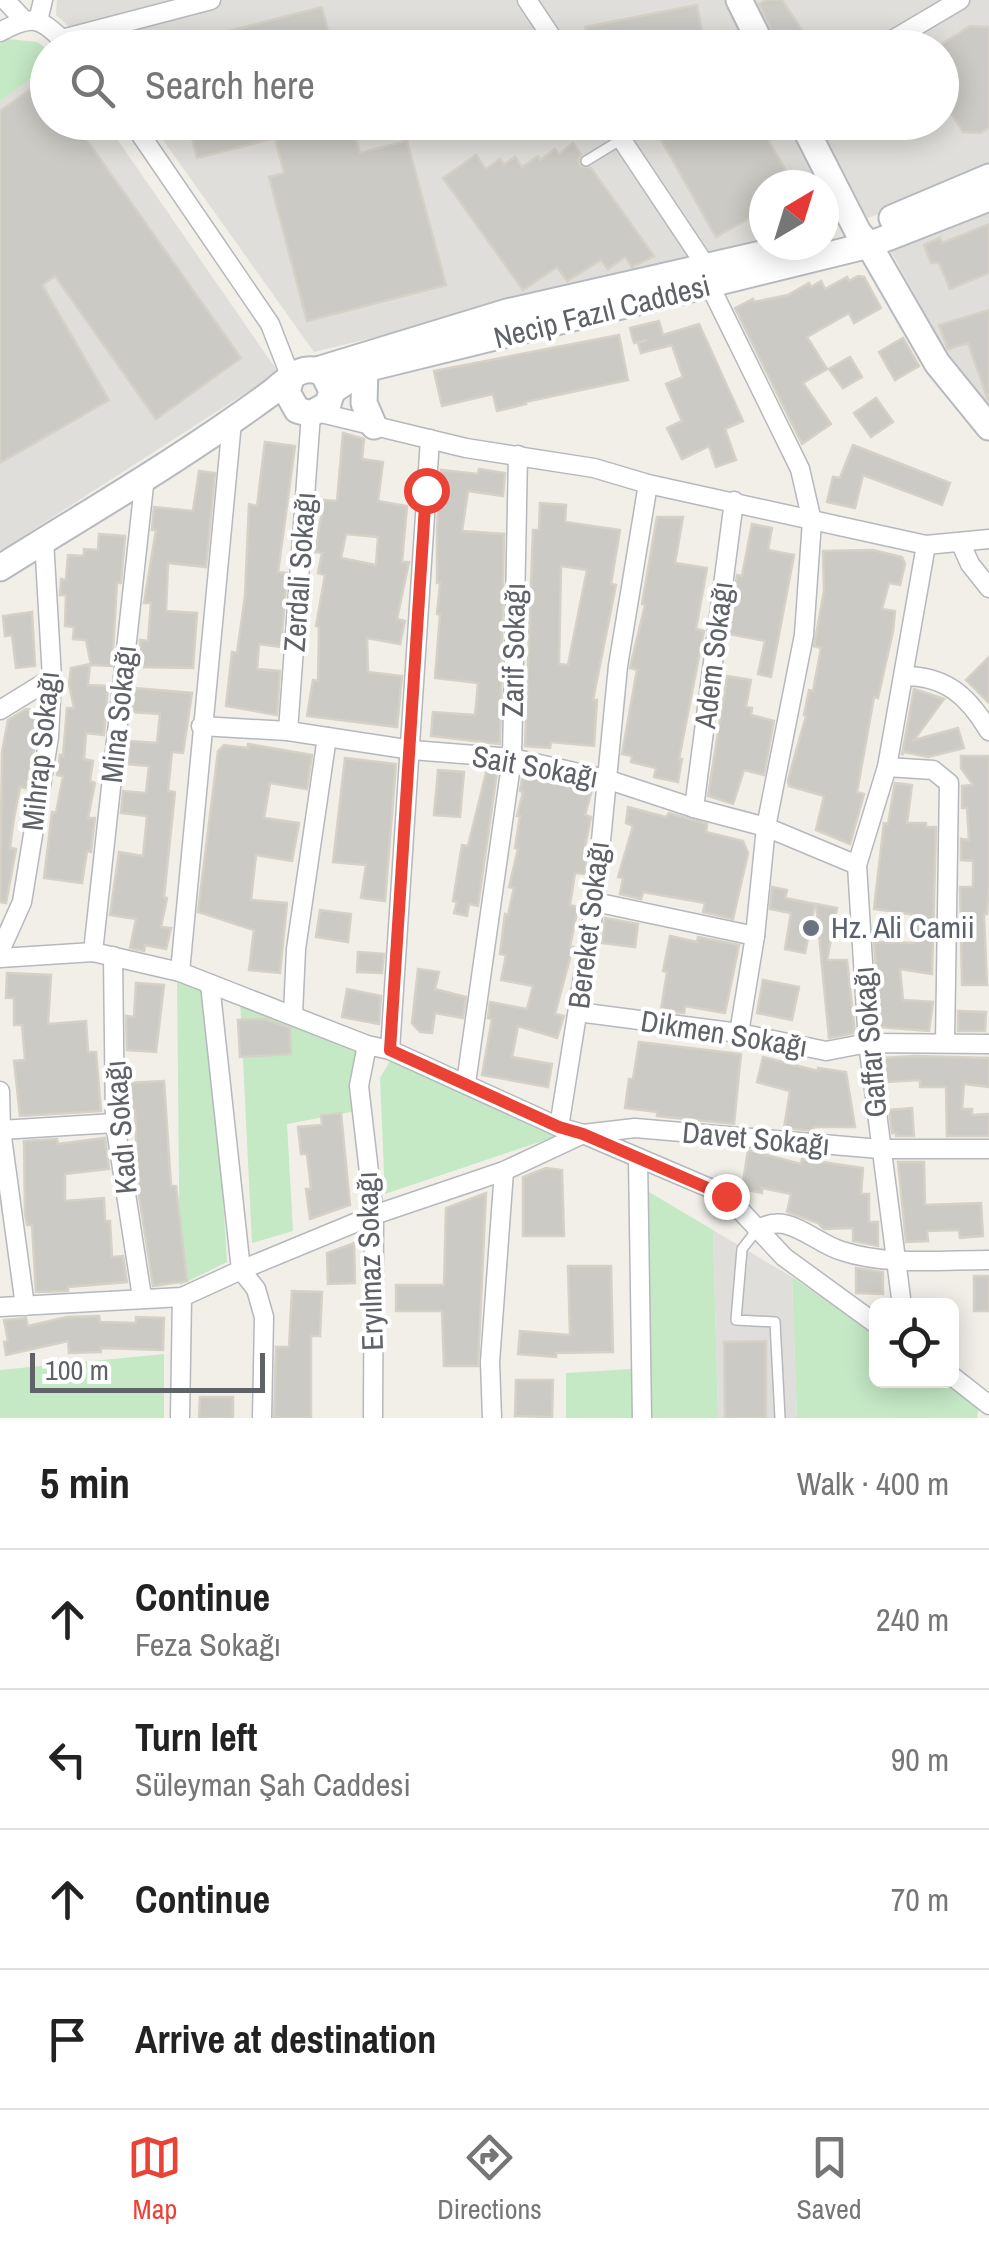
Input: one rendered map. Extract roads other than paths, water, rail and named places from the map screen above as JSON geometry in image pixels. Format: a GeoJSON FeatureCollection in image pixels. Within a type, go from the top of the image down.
{"type":"FeatureCollection","features":[{"type":"Feature","properties":{"kind":"street"},"geometry":{"type":"LineString","coordinates":[[5,0],[14,24],[43,0]]}},
{"type":"Feature","properties":{"kind":"street"},"geometry":{"type":"LineString","coordinates":[[110,30],[211,0]]}},
{"type":"Feature","properties":{"kind":"street"},"geometry":{"type":"LineString","coordinates":[[527,0],[547,30]]}},
{"type":"Feature","properties":{"kind":"street"},"geometry":{"type":"LineString","coordinates":[[739,0],[755,30]]}},
{"type":"Feature","properties":{"kind":"street"},"geometry":{"type":"LineString","coordinates":[[909,30],[960,0]]}},
{"type":"Feature","properties":{"kind":"street"},"geometry":{"type":"LineString","coordinates":[[144,140],[306,372],[328,378],[319,406]]}},
{"type":"Feature","properties":{"kind":"street"},"geometry":{"type":"LineString","coordinates":[[623,140],[708,276],[800,469],[812,521],[804,635],[766,826],[755,936],[739,1032]]}},
{"type":"Feature","properties":{"kind":"street"},"geometry":{"type":"LineString","coordinates":[[812,140],[936,364],[989,427]]}},
{"type":"Feature","properties":{"kind":"street","name":"Necip Fazıl Caddesi"},"geometry":{"type":"LineString","coordinates":[[839,240],[864,239],[989,178]]}},
{"type":"Feature","properties":{"kind":"street","name":"Necip Fazıl Caddesi"},"geometry":{"type":"LineString","coordinates":[[319,406],[365,369],[708,276],[864,239],[989,198]]}},
{"type":"Feature","properties":{"kind":"street","name":"Necip Fazıl Caddesi"},"geometry":{"type":"LineString","coordinates":[[0,568],[306,372],[507,312],[708,276],[756,260]]}},
{"type":"Feature","properties":{"kind":"street"},"geometry":{"type":"LineString","coordinates":[[365,369],[364,403],[374,426]]}},
{"type":"Feature","properties":{"kind":"street"},"geometry":{"type":"LineString","coordinates":[[306,372],[288,398],[430,440],[594,468],[648,484],[926,546],[989,539]]}},
{"type":"Feature","properties":{"kind":"street"},"geometry":{"type":"LineString","coordinates":[[180,972],[232,422],[319,406]]}},
{"type":"Feature","properties":{"kind":"street","name":"Zerdali Sokağı"},"geometry":{"type":"LineString","coordinates":[[288,731],[319,406]]}},
{"type":"Feature","properties":{"kind":"street"},"geometry":{"type":"LineString","coordinates":[[390,1050],[430,440]]}},
{"type":"Feature","properties":{"kind":"street","name":"Zarif Sokağı"},"geometry":{"type":"LineString","coordinates":[[466,1082],[512,758],[518,455]]}},
{"type":"Feature","properties":{"kind":"street","name":"Mina Sokağı"},"geometry":{"type":"LineString","coordinates":[[93,952],[146,476]]}},
{"type":"Feature","properties":{"kind":"street","name":"Bereket Sokağı"},"geometry":{"type":"LineString","coordinates":[[559,1127],[595,902],[618,666],[648,484]]}},
{"type":"Feature","properties":{"kind":"street","name":"Adem Sokağı"},"geometry":{"type":"LineString","coordinates":[[694,808],[734,501]]}},
{"type":"Feature","properties":{"kind":"street","name":"Mihrap Sokağı"},"geometry":{"type":"LineString","coordinates":[[0,950],[22,902],[49,737],[52,678],[44,540]]}},
{"type":"Feature","properties":{"kind":"street"},"geometry":{"type":"LineString","coordinates":[[960,544],[989,588]]}},
{"type":"Feature","properties":{"kind":"street","name":"Gaffar Sokağı"},"geometry":{"type":"LineString","coordinates":[[901,1298],[868,1043],[857,865],[887,767],[926,546]]}},
{"type":"Feature","properties":{"kind":"street"},"geometry":{"type":"LineString","coordinates":[[904,676],[928,676],[956,690],[989,731]]}},
{"type":"Feature","properties":{"kind":"street"},"geometry":{"type":"LineString","coordinates":[[0,710],[52,678]]}},
{"type":"Feature","properties":{"kind":"street","name":"Sait Sokağı"},"geometry":{"type":"LineString","coordinates":[[201,726],[288,731],[412,750],[512,758],[606,779],[694,808],[766,826],[857,865]]}},
{"type":"Feature","properties":{"kind":"street"},"geometry":{"type":"LineString","coordinates":[[293,1014],[296,949],[327,737]]}},
{"type":"Feature","properties":{"kind":"street"},"geometry":{"type":"LineString","coordinates":[[887,767],[932,770],[949,783],[945,1043]]}},
{"type":"Feature","properties":{"kind":"street"},"geometry":{"type":"LineString","coordinates":[[595,902],[755,936]]}},
{"type":"Feature","properties":{"kind":"street"},"geometry":{"type":"LineString","coordinates":[[0,958],[93,952],[180,972],[390,1050],[559,1127],[726,1196],[799,1269],[869,1319]]}},
{"type":"Feature","properties":{"kind":"street","name":"Kadı Sokağı"},"geometry":{"type":"LineString","coordinates":[[112,956],[115,1123],[142,1298]]}},
{"type":"Feature","properties":{"kind":"street"},"geometry":{"type":"LineString","coordinates":[[210,984],[241,1270],[256,1290],[264,1317],[262,1418]]}},
{"type":"Feature","properties":{"kind":"street","name":"Dikmen Sokağı"},"geometry":{"type":"LineString","coordinates":[[578,1012],[739,1032],[826,1051],[868,1043],[989,1044]]}},
{"type":"Feature","properties":{"kind":"street","name":"Eryılmaz Sokağı"},"geometry":{"type":"LineString","coordinates":[[368,1045],[359,1086],[374,1215],[373,1418]]}},
{"type":"Feature","properties":{"kind":"street"},"geometry":{"type":"LineString","coordinates":[[0,1091],[0,1130],[25,1306]]}},
{"type":"Feature","properties":{"kind":"street"},"geometry":{"type":"LineString","coordinates":[[0,1130],[115,1123]]}},
{"type":"Feature","properties":{"kind":"street","name":"Davet Sokağı"},"geometry":{"type":"LineString","coordinates":[[583,1134],[635,1128],[880,1149],[989,1150]]}},
{"type":"Feature","properties":{"kind":"street"},"geometry":{"type":"LineString","coordinates":[[0,1307],[182,1297],[374,1215],[504,1171],[583,1134]]}},
{"type":"Feature","properties":{"kind":"street"},"geometry":{"type":"LineString","coordinates":[[638,1158],[642,1418]]}},
{"type":"Feature","properties":{"kind":"street"},"geometry":{"type":"LineString","coordinates":[[492,1418],[490,1362],[504,1171]]}},
{"type":"Feature","properties":{"kind":"street"},"geometry":{"type":"LineString","coordinates":[[757,1230],[766,1224],[784,1222],[835,1249],[897,1259],[989,1260]]}},
{"type":"Feature","properties":{"kind":"street"},"geometry":{"type":"LineString","coordinates":[[180,1418],[182,1297]]}},
{"type":"Feature","properties":{"kind":"street"},"geometry":{"type":"LineString","coordinates":[[959,1381],[989,1404]]}},
{"type":"Feature","properties":{"kind":"lane"},"geometry":{"type":"LineString","coordinates":[[586,160],[620,140]]}},
{"type":"Feature","properties":{"kind":"lane"},"geometry":{"type":"LineString","coordinates":[[757,1230],[742,1249],[736,1320],[776,1322],[780,1418]]}},
{"type":"Feature","properties":{"kind":"place","name":"Hz. Ali Camii"},"geometry":{"type":"Point","coordinates":[811,928]}}]}
